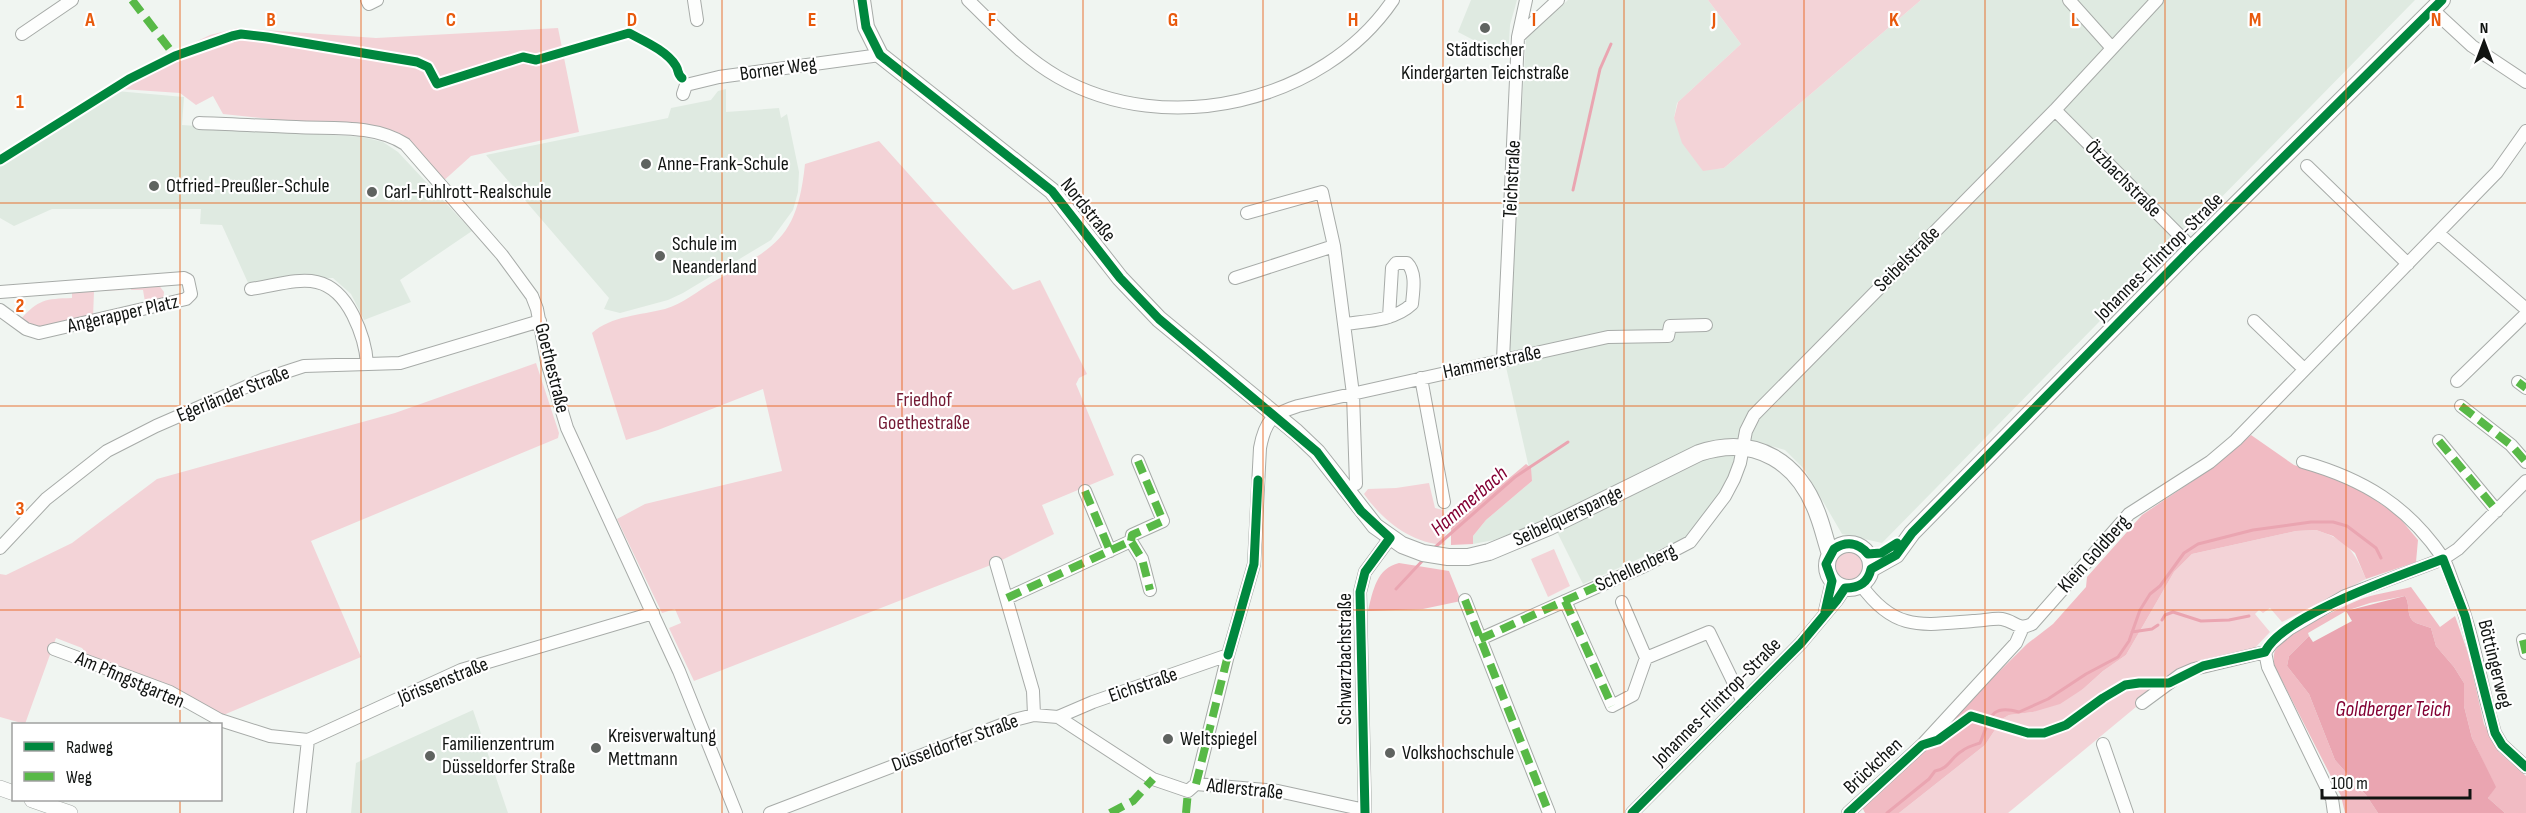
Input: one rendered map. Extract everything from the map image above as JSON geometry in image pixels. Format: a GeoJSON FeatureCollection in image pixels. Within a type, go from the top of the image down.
{"type":"FeatureCollection","features":[{"type":"Feature","properties":{"kind":"main road","name":"Nordstraße"},"geometry":{"type":"LineString","coordinates":[[862,0],[866,27],[880,55],[1052,191],[1120,278],[1159,320],[1274,416]]}},
{"type":"Feature","properties":{"kind":"main road","name":"Johannes-Flintrop-Straße"},"geometry":{"type":"LineString","coordinates":[[1836,549],[1827,570],[1846,584],[1868,578],[1869,561],[1896,555],[1912,532],[2192,248],[2438,5]]}},
{"type":"Feature","properties":{"kind":"main road"},"geometry":{"type":"LineString","coordinates":[[1274,416],[1317,452],[1366,517],[1389,538]]}},
{"type":"Feature","properties":{"kind":"main road"},"geometry":{"type":"LineString","coordinates":[[1743,446],[1770,455],[1791,471],[1802,484],[1836,549],[1854,544],[1869,561]]}},
{"type":"Feature","properties":{"kind":"main road","name":"Seibelquerspange"},"geometry":{"type":"LineString","coordinates":[[1389,538],[1415,550],[1454,558],[1489,552],[1549,527],[1699,453],[1717,447],[1743,446]]}},
{"type":"Feature","properties":{"kind":"street"},"geometry":{"type":"LineString","coordinates":[[22,34],[72,0]]}},
{"type":"Feature","properties":{"kind":"street"},"geometry":{"type":"LineString","coordinates":[[367,0],[369,4],[377,0]]}},
{"type":"Feature","properties":{"kind":"street"},"geometry":{"type":"LineString","coordinates":[[694,0],[697,20]]}},
{"type":"Feature","properties":{"kind":"street"},"geometry":{"type":"LineString","coordinates":[[968,0],[1023,55],[1060,78],[1111,99],[1149,106],[1177,108],[1228,104],[1257,96],[1299,78],[1349,48],[1368,32],[1393,0]]}},
{"type":"Feature","properties":{"kind":"street","name":"Teichstraße"},"geometry":{"type":"LineString","coordinates":[[1503,359],[1518,37],[1526,0]]}},
{"type":"Feature","properties":{"kind":"street"},"geometry":{"type":"LineString","coordinates":[[1518,37],[1558,0]]}},
{"type":"Feature","properties":{"kind":"street"},"geometry":{"type":"LineString","coordinates":[[2069,0],[2112,48]]}},
{"type":"Feature","properties":{"kind":"street","name":"Seibelstraße"},"geometry":{"type":"LineString","coordinates":[[1743,446],[1746,431],[1754,415],[2055,110],[2157,0]]}},
{"type":"Feature","properties":{"kind":"street"},"geometry":{"type":"LineString","coordinates":[[2438,5],[2472,46],[2526,82]]}},
{"type":"Feature","properties":{"kind":"street","name":"Borner Weg"},"geometry":{"type":"LineString","coordinates":[[683,94],[686,85],[719,77],[880,55]]}},
{"type":"Feature","properties":{"kind":"street","name":"Ötzbachstraße"},"geometry":{"type":"LineString","coordinates":[[2055,110],[2192,248]]}},
{"type":"Feature","properties":{"kind":"street","name":"Goethestraße"},"geometry":{"type":"LineString","coordinates":[[199,123],[350,130],[381,133],[396,138],[405,144],[513,269],[532,296],[540,321],[547,360],[567,428],[680,671],[736,813]]}},
{"type":"Feature","properties":{"kind":"street","name":"Klein Goldberg"},"geometry":{"type":"LineString","coordinates":[[2022,627],[2030,625],[2037,619],[2129,514],[2220,454],[2497,172],[2526,131]]}},
{"type":"Feature","properties":{"kind":"street"},"geometry":{"type":"LineString","coordinates":[[2307,166],[2408,264]]}},
{"type":"Feature","properties":{"kind":"street"},"geometry":{"type":"LineString","coordinates":[[1247,213],[1322,192],[1334,246],[1353,393],[1356,484]]}},
{"type":"Feature","properties":{"kind":"street"},"geometry":{"type":"LineString","coordinates":[[2438,233],[2526,309]]}},
{"type":"Feature","properties":{"kind":"street"},"geometry":{"type":"LineString","coordinates":[[1235,278],[1334,246]]}},
{"type":"Feature","properties":{"kind":"street","name":"Angerapper Platz"},"geometry":{"type":"LineString","coordinates":[[0,292],[184,278],[188,280],[191,294],[186,300],[39,333],[26,329],[0,310]]}},
{"type":"Feature","properties":{"kind":"street"},"geometry":{"type":"LineString","coordinates":[[251,289],[307,281],[319,282],[334,288],[344,297],[360,328],[367,364]]}},
{"type":"Feature","properties":{"kind":"street"},"geometry":{"type":"LineString","coordinates":[[2457,381],[2526,314]]}},
{"type":"Feature","properties":{"kind":"street"},"geometry":{"type":"LineString","coordinates":[[1344,324],[1389,317]]}},
{"type":"Feature","properties":{"kind":"street","name":"Egerländer Straße"},"geometry":{"type":"LineString","coordinates":[[0,548],[55,491],[91,461],[129,439],[288,370],[321,364],[400,363],[540,321]]}},
{"type":"Feature","properties":{"kind":"street"},"geometry":{"type":"LineString","coordinates":[[2254,321],[2304,369]]}},
{"type":"Feature","properties":{"kind":"street","name":"Hammerstraße"},"geometry":{"type":"LineString","coordinates":[[1274,416],[1298,406],[1503,359],[1608,337],[1668,336],[1670,326],[1706,325]]}},
{"type":"Feature","properties":{"kind":"street"},"geometry":{"type":"LineString","coordinates":[[1421,378],[1444,502]]}},
{"type":"Feature","properties":{"kind":"street"},"geometry":{"type":"LineString","coordinates":[[2461,406],[2511,445],[2526,462]]}},
{"type":"Feature","properties":{"kind":"street"},"geometry":{"type":"LineString","coordinates":[[1196,784],[1228,655],[1254,564],[1257,548],[1258,480],[1263,432],[1274,416]]}},
{"type":"Feature","properties":{"kind":"street"},"geometry":{"type":"LineString","coordinates":[[2439,441],[2498,511]]}},
{"type":"Feature","properties":{"kind":"street","name":"Schellenberg"},"geometry":{"type":"LineString","coordinates":[[1480,639],[1674,552],[1690,542],[1725,496],[1740,463],[1743,446]]}},
{"type":"Feature","properties":{"kind":"street"},"geometry":{"type":"LineString","coordinates":[[1138,461],[1163,521],[1132,535],[1131,541],[1142,559],[1150,590]]}},
{"type":"Feature","properties":{"kind":"street","name":"Böttingerweg"},"geometry":{"type":"LineString","coordinates":[[2303,462],[2341,474],[2377,493],[2404,514],[2443,559],[2465,616],[2495,733],[2502,745],[2526,768]]}},
{"type":"Feature","properties":{"kind":"street"},"geometry":{"type":"LineString","coordinates":[[2142,703],[2193,669],[2265,652],[2289,629],[2345,596],[2443,559],[2458,549],[2526,481]]}},
{"type":"Feature","properties":{"kind":"street"},"geometry":{"type":"LineString","coordinates":[[1085,491],[1110,550]]}},
{"type":"Feature","properties":{"kind":"street","name":"Schwarzbachstraße"},"geometry":{"type":"LineString","coordinates":[[1365,811],[1360,592],[1365,572],[1389,538]]}},
{"type":"Feature","properties":{"kind":"street"},"geometry":{"type":"LineString","coordinates":[[1007,598],[1131,541]]}},
{"type":"Feature","properties":{"kind":"street"},"geometry":{"type":"LineString","coordinates":[[996,563],[1033,691],[1034,715]]}},
{"type":"Feature","properties":{"kind":"street"},"geometry":{"type":"LineString","coordinates":[[1846,584],[1905,622],[1933,624],[2001,619],[2022,627]]}},
{"type":"Feature","properties":{"kind":"street","name":"Johannes-Flintrop-Straße"},"geometry":{"type":"LineString","coordinates":[[1632,813],[1801,643],[1846,584]]}},
{"type":"Feature","properties":{"kind":"street"},"geometry":{"type":"LineString","coordinates":[[1465,600],[1549,813]]}},
{"type":"Feature","properties":{"kind":"street"},"geometry":{"type":"LineString","coordinates":[[1565,601],[1612,706],[1633,695],[1646,658]]}},
{"type":"Feature","properties":{"kind":"street","name":"Schellenberg"},"geometry":{"type":"LineString","coordinates":[[1622,602],[1646,658]]}},
{"type":"Feature","properties":{"kind":"street","name":"Jörissenstraße"},"geometry":{"type":"LineString","coordinates":[[308,740],[471,667],[653,613]]}},
{"type":"Feature","properties":{"kind":"street","name":"Brückchen"},"geometry":{"type":"LineString","coordinates":[[1848,813],[1922,745],[2016,643],[2022,627]]}},
{"type":"Feature","properties":{"kind":"street","name":"Johannes-Flintrop-Straße"},"geometry":{"type":"LineString","coordinates":[[1646,658],[1709,632],[1743,702]]}},
{"type":"Feature","properties":{"kind":"street"},"geometry":{"type":"LineString","coordinates":[[2523,640],[2526,653]]}},
{"type":"Feature","properties":{"kind":"street","name":"Am Pfingstgarten"},"geometry":{"type":"LineString","coordinates":[[54,649],[170,692],[219,720],[270,736],[308,740]]}},
{"type":"Feature","properties":{"kind":"street"},"geometry":{"type":"LineString","coordinates":[[2265,652],[2268,667],[2332,800],[2334,813]]}},
{"type":"Feature","properties":{"kind":"street","name":"Eichstraße"},"geometry":{"type":"LineString","coordinates":[[1058,717],[1093,702],[1228,655]]}},
{"type":"Feature","properties":{"kind":"street","name":"Düsseldorfer Straße"},"geometry":{"type":"LineString","coordinates":[[770,813],[1014,720],[1034,715],[1058,717],[1153,779],[1184,790],[1191,790],[1196,784]]}},
{"type":"Feature","properties":{"kind":"street"},"geometry":{"type":"LineString","coordinates":[[300,813],[308,740]]}},
{"type":"Feature","properties":{"kind":"street"},"geometry":{"type":"LineString","coordinates":[[2103,744],[2127,813]]}},
{"type":"Feature","properties":{"kind":"street","name":"Adlerstraße"},"geometry":{"type":"LineString","coordinates":[[1196,784],[1278,791],[1365,811]]}},
{"type":"Feature","properties":{"kind":"street"},"geometry":{"type":"LineString","coordinates":[[35,801],[70,813]]}},
{"type":"Feature","properties":{"kind":"shaded area","name":"Städtischer Kindergarten Teichstraße"},"geometry":{"type":"Polygon","coordinates":[[[1471,0],[1517,0],[1510,25],[1508,58],[1458,32],[1471,0]]]}},
{"type":"Feature","properties":{"kind":"shaded area"},"geometry":{"type":"Polygon","coordinates":[[[1568,0],[1708,0],[1741,44],[1677,103],[1674,118],[1703,170],[1724,168],[1921,0],[2415,0],[1882,543],[1842,534],[1804,469],[1785,450],[1760,443],[1744,446],[1712,510],[1687,537],[1583,584],[1550,518],[1494,540],[1473,544],[1473,536],[1486,520],[1532,481],[1506,367],[1526,39],[1568,0]]]}},
{"type":"Feature","properties":{"kind":"shaded area","name":"Anne-Frank-Schule"},"geometry":{"type":"Polygon","coordinates":[[[726,89],[726,112],[779,108],[781,118],[787,114],[799,172],[798,192],[793,210],[771,240],[683,293],[668,300],[620,313],[604,309],[609,298],[486,155],[668,118],[671,108],[711,100],[718,91],[726,89]]]}},
{"type":"Feature","properties":{"kind":"shaded area","name":"Otfried-Preußler-Schule"},"geometry":{"type":"Polygon","coordinates":[[[116,91],[184,97],[182,125],[363,137],[383,142],[398,152],[472,231],[400,280],[411,302],[364,320],[351,294],[333,278],[304,278],[249,285],[222,225],[200,224],[201,209],[52,209],[14,226],[0,218],[0,163],[116,91]]]}},
{"type":"Feature","properties":{"kind":"shaded area"},"geometry":{"type":"Polygon","coordinates":[[[2251,435],[2294,465],[2353,484],[2398,516],[2418,540],[2416,562],[2366,579],[2355,553],[2333,536],[2316,530],[2296,531],[2192,554],[2174,572],[2126,655],[2060,704],[2033,712],[2009,715],[2002,719],[1985,745],[1899,813],[1865,813],[1862,807],[2027,644],[2053,624],[2086,587],[2087,577],[2142,515],[2212,468],[2251,435]]]}},
{"type":"Feature","properties":{"kind":"shaded area"},"geometry":{"type":"Polygon","coordinates":[[[1526,464],[1531,468],[1532,481],[1486,520],[1473,536],[1473,544],[1451,545],[1451,509],[1464,516],[1526,464]]]}},
{"type":"Feature","properties":{"kind":"shaded area"},"geometry":{"type":"Polygon","coordinates":[[[1399,563],[1449,571],[1461,601],[1423,609],[1368,611],[1377,581],[1386,570],[1399,563]]]}},
{"type":"Feature","properties":{"kind":"shaded area"},"geometry":{"type":"Polygon","coordinates":[[[2411,587],[2440,627],[2455,616],[2468,653],[2484,724],[2499,752],[2526,776],[2526,813],[2505,813],[2488,798],[2495,787],[2472,738],[2464,706],[2464,683],[2436,646],[2431,628],[2416,623],[2410,618],[2405,596],[2370,603],[2346,611],[2308,633],[2309,636],[2289,656],[2287,666],[2309,694],[2335,760],[2366,795],[2378,813],[2345,813],[2341,796],[2274,665],[2274,653],[2289,637],[2356,601],[2411,587]]]}},
{"type":"Feature","properties":{"kind":"shaded area","name":"Familienzentrum Düsseldorfer Straße"},"geometry":{"type":"Polygon","coordinates":[[[473,710],[508,813],[351,813],[356,763],[473,710]]]}},
{"type":"Feature","properties":{"kind":"green space"},"geometry":{"type":"Polygon","coordinates":[[[1708,0],[1921,0],[1724,168],[1703,171],[1682,143],[1674,118],[1678,102],[1741,44],[1708,0]]]}},
{"type":"Feature","properties":{"kind":"green space"},"geometry":{"type":"Polygon","coordinates":[[[238,28],[376,38],[558,28],[579,132],[471,156],[441,183],[398,135],[375,130],[223,114],[213,96],[196,105],[180,93],[121,89],[115,81],[210,35],[238,28]]]}},
{"type":"Feature","properties":{"kind":"green space","name":"Friedhof Goethestraße"},"geometry":{"type":"Polygon","coordinates":[[[879,141],[1013,290],[1040,280],[1087,374],[1079,378],[1076,384],[1114,475],[1042,505],[1054,534],[996,563],[694,681],[669,628],[681,623],[675,609],[662,613],[617,519],[645,504],[782,471],[763,389],[626,440],[592,333],[608,323],[678,304],[767,249],[789,226],[796,210],[805,164],[879,141]]]}},
{"type":"Feature","properties":{"kind":"green space"},"geometry":{"type":"Polygon","coordinates":[[[158,284],[164,292],[163,302],[108,314],[108,311],[145,302],[143,290],[131,290],[131,285],[158,284]]]}},
{"type":"Feature","properties":{"kind":"green space"},"geometry":{"type":"Polygon","coordinates":[[[123,286],[124,290],[94,291],[93,318],[38,329],[20,320],[38,304],[49,300],[72,298],[72,293],[78,293],[77,289],[123,286]]]}},
{"type":"Feature","properties":{"kind":"green space"},"geometry":{"type":"Polygon","coordinates":[[[536,363],[559,433],[558,438],[311,541],[361,657],[221,716],[88,656],[82,648],[56,638],[25,723],[0,717],[0,574],[6,575],[72,543],[157,479],[395,413],[536,363]]]}},
{"type":"Feature","properties":{"kind":"green space"},"geometry":{"type":"Polygon","coordinates":[[[1429,483],[1435,508],[1443,510],[1446,522],[1445,545],[1421,540],[1399,529],[1380,513],[1364,494],[1368,489],[1429,483]]]}},
{"type":"Feature","properties":{"kind":"green space"},"geometry":{"type":"Polygon","coordinates":[[[2316,530],[2335,538],[2348,547],[2366,579],[2282,622],[2270,608],[2263,613],[2259,610],[2255,614],[2270,632],[2252,651],[2171,678],[2008,813],[1899,813],[1985,745],[2002,719],[2009,715],[2033,712],[2083,689],[2126,655],[2174,572],[2192,554],[2296,531],[2316,530]]]}},
{"type":"Feature","properties":{"kind":"green space"},"geometry":{"type":"Polygon","coordinates":[[[1554,549],[1570,586],[1548,597],[1531,559],[1554,549]]]}},
{"type":"Feature","properties":{"kind":"green space"},"geometry":{"type":"Polygon","coordinates":[[[1849,549],[1861,554],[1866,566],[1861,578],[1849,583],[1837,578],[1832,566],[1837,554],[1849,549]]]}},
{"type":"Feature","properties":{"kind":"water","name":"Goldberger Teich"},"geometry":{"type":"Polygon","coordinates":[[[2405,596],[2410,618],[2416,623],[2431,628],[2436,646],[2464,683],[2464,706],[2472,738],[2496,787],[2488,798],[2505,813],[2378,813],[2366,795],[2335,760],[2309,694],[2287,666],[2289,656],[2309,636],[2313,642],[2352,621],[2346,611],[2405,596]]]}},
{"type":"Feature","properties":{"kind":"waterway","name":"Hammerbach"},"geometry":{"type":"LineString","coordinates":[[1573,190],[1600,69],[1611,44]]}},
{"type":"Feature","properties":{"kind":"waterway","name":"Hammerbach"},"geometry":{"type":"LineString","coordinates":[[1433,549],[1515,477],[1568,442]]}},
{"type":"Feature","properties":{"kind":"waterway"},"geometry":{"type":"LineString","coordinates":[[1887,813],[1929,779],[1935,771],[1944,768],[1964,750],[1980,743],[1992,715],[1996,712],[2002,710],[2019,712],[2048,699],[2086,674],[2118,657],[2129,641],[2140,610],[2150,594],[2160,586],[2184,553],[2198,544],[2253,530],[2311,522],[2333,522],[2347,526],[2376,548],[2381,558]]}},
{"type":"Feature","properties":{"kind":"waterway","name":"Hammerbach"},"geometry":{"type":"LineString","coordinates":[[1396,589],[1425,558]]}},
{"type":"Feature","properties":{"kind":"waterway"},"geometry":{"type":"LineString","coordinates":[[2162,620],[2165,615],[2173,612],[2201,621],[2229,620],[2249,616]]}},
{"type":"Feature","properties":{"kind":"waterway"},"geometry":{"type":"LineString","coordinates":[[2132,632],[2152,629],[2158,625]]}},
{"type":"Feature","properties":{"kind":"marked path"},"geometry":{"type":"LineString","coordinates":[[132,0],[175,56]]}},
{"type":"Feature","properties":{"kind":"marked path"},"geometry":{"type":"LineString","coordinates":[[2518,382],[2526,388]]}},
{"type":"Feature","properties":{"kind":"marked path"},"geometry":{"type":"LineString","coordinates":[[2461,406],[2511,445],[2526,462]]}},
{"type":"Feature","properties":{"kind":"marked path"},"geometry":{"type":"LineString","coordinates":[[2439,441],[2497,511]]}},
{"type":"Feature","properties":{"kind":"marked path"},"geometry":{"type":"LineString","coordinates":[[1131,541],[1132,535],[1163,521],[1138,461]]}},
{"type":"Feature","properties":{"kind":"marked path"},"geometry":{"type":"LineString","coordinates":[[1085,491],[1110,551]]}},
{"type":"Feature","properties":{"kind":"marked path"},"geometry":{"type":"LineString","coordinates":[[1007,598],[1131,541],[1142,559],[1150,590]]}},
{"type":"Feature","properties":{"kind":"marked path"},"geometry":{"type":"LineString","coordinates":[[1480,639],[1611,580]]}},
{"type":"Feature","properties":{"kind":"marked path"},"geometry":{"type":"LineString","coordinates":[[1465,600],[1549,813]]}},
{"type":"Feature","properties":{"kind":"marked path"},"geometry":{"type":"LineString","coordinates":[[1565,601],[1612,706]]}},
{"type":"Feature","properties":{"kind":"marked path"},"geometry":{"type":"LineString","coordinates":[[2523,640],[2526,653]]}},
{"type":"Feature","properties":{"kind":"marked path"},"geometry":{"type":"LineString","coordinates":[[1196,784],[1228,655]]}},
{"type":"Feature","properties":{"kind":"marked path"},"geometry":{"type":"LineString","coordinates":[[1110,813],[1133,801],[1153,779]]}},
{"type":"Feature","properties":{"kind":"marked path"},"geometry":{"type":"LineString","coordinates":[[1186,813],[1188,791]]}},
{"type":"Feature","properties":{"kind":"cycle path"},"geometry":{"type":"LineString","coordinates":[[862,0],[866,27],[880,55],[1052,191],[1120,278],[1159,319],[1317,452],[1361,511],[1390,538],[1365,572],[1360,592],[1365,813]]}},
{"type":"Feature","properties":{"kind":"cycle path"},"geometry":{"type":"LineString","coordinates":[[1632,813],[1801,643],[1845,588],[1862,584],[1868,578],[1871,569],[1896,555],[1912,533],[2192,248],[2442,0]]}},
{"type":"Feature","properties":{"kind":"cycle path"},"geometry":{"type":"LineString","coordinates":[[0,160],[129,79],[175,56],[241,34],[417,62],[428,67],[437,84],[523,57],[536,60],[629,33],[667,56],[676,66],[682,78]]}},
{"type":"Feature","properties":{"kind":"cycle path"},"geometry":{"type":"LineString","coordinates":[[1228,655],[1254,564],[1258,480]]}},
{"type":"Feature","properties":{"kind":"cycle path"},"geometry":{"type":"LineString","coordinates":[[1825,612],[1832,581],[1826,564],[1834,549],[1852,544],[1868,554],[1881,553],[1897,543]]}},
{"type":"Feature","properties":{"kind":"cycle path"},"geometry":{"type":"LineString","coordinates":[[1848,813],[1922,745],[1938,740],[1971,716],[2028,733],[2044,733],[2066,725],[2125,685],[2169,683],[2203,666],[2265,652],[2276,638],[2319,610],[2374,585],[2443,559],[2465,616],[2495,733],[2502,745],[2526,767]]}},
{"type":"Feature","properties":{"kind":"place","name":"Städtischer Kindergarten Teichstraße"},"geometry":{"type":"Point","coordinates":[1485,28]}},
{"type":"Feature","properties":{"kind":"place","name":"Anne-Frank-Schule"},"geometry":{"type":"Point","coordinates":[646,164]}},
{"type":"Feature","properties":{"kind":"place","name":"Otfried-Preußler-Schule"},"geometry":{"type":"Point","coordinates":[154,186]}},
{"type":"Feature","properties":{"kind":"place","name":"Carl-Fuhlrott-Realschule"},"geometry":{"type":"Point","coordinates":[372,192]}},
{"type":"Feature","properties":{"kind":"place","name":"Schule im Neanderland"},"geometry":{"type":"Point","coordinates":[660,256]}},
{"type":"Feature","properties":{"kind":"place","name":"Weltspiegel"},"geometry":{"type":"Point","coordinates":[1168,739]}},
{"type":"Feature","properties":{"kind":"place","name":"Kreisverwaltung Mettmann"},"geometry":{"type":"Point","coordinates":[596,748]}},
{"type":"Feature","properties":{"kind":"place","name":"Volkshochschule"},"geometry":{"type":"Point","coordinates":[1390,753]}},
{"type":"Feature","properties":{"kind":"place","name":"Familienzentrum Düsseldorfer Straße"},"geometry":{"type":"Point","coordinates":[430,756]}}]}
